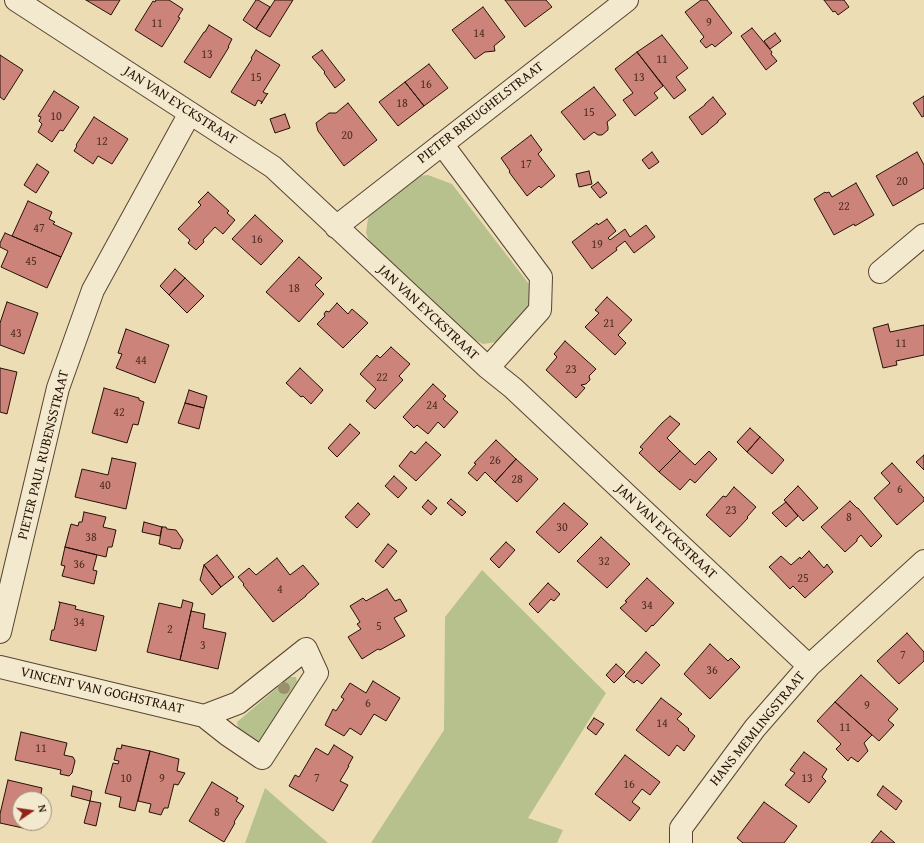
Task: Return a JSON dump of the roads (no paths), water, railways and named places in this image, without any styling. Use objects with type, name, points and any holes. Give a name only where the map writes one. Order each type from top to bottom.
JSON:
[{"type":"street","name":"JAN VAN EYCKSTRAAT","points":[[16,0],[273,167],[488,368],[513,388],[809,666]]},
{"type":"street","name":"PIETER BREUGHELSTRAAT","points":[[336,227],[627,0]]},
{"type":"street","name":"PIETER PAUL RUBENSSTRAAT","points":[[0,632],[58,388],[93,290],[190,113]]},
{"type":"street","points":[[442,144],[541,278],[540,310],[488,368]]},
{"type":"street","points":[[880,272],[924,235]]},
{"type":"street","name":"HANS MEMLINGSTRAAT","points":[[681,843],[682,828],[755,728],[809,666],[924,561]]},
{"type":"street","name":"VINCENT VAN GOGHSTRAAT","points":[[0,667],[204,716],[228,736],[262,758],[317,673],[306,648],[238,703],[204,716]]}]
